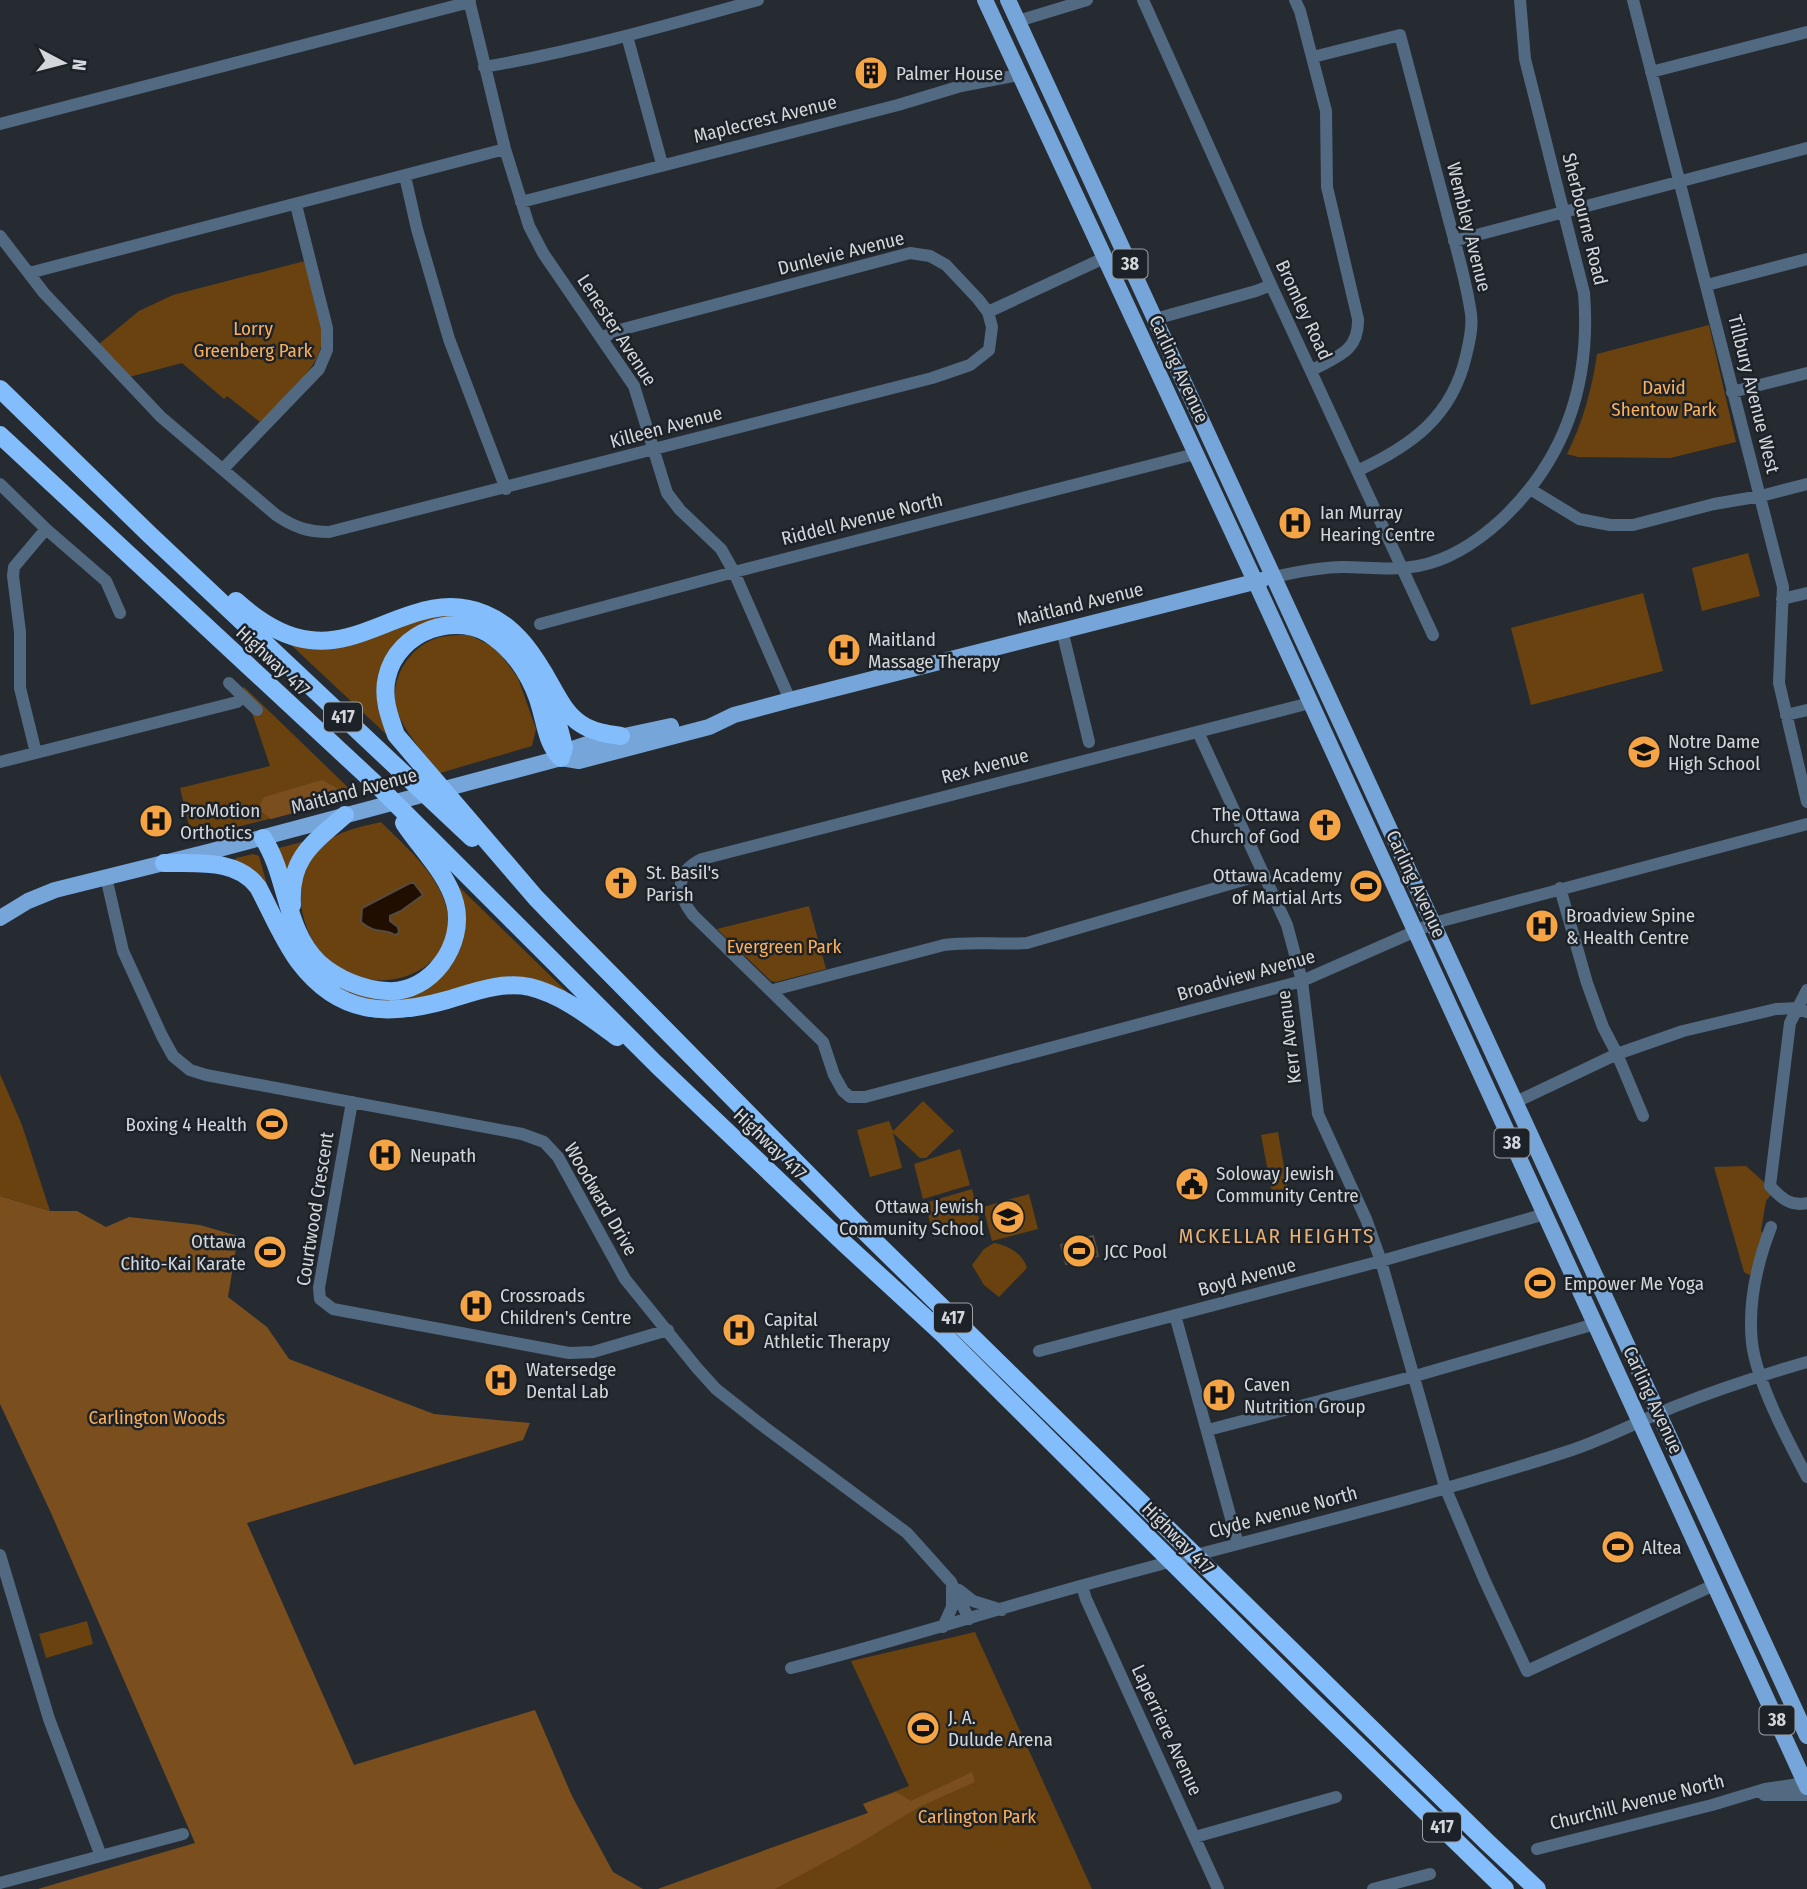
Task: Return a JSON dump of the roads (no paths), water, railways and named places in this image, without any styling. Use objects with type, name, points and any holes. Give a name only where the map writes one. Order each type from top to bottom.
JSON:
[{"type":"highway","name":"417","points":[[0,390],[536,898],[855,1222],[1537,1889]]},
{"type":"highway","name":"Highway 417","points":[[0,435],[381,789],[656,1064],[943,1334],[1505,1889]]},
{"type":"highway","points":[[149,534],[208,577],[251,615],[278,630],[309,640],[323,641],[356,635],[411,612],[450,607],[468,608],[486,614],[506,626],[536,660],[565,710],[578,723],[593,731],[621,736]]},
{"type":"highway","points":[[536,660],[554,705],[564,747],[561,758],[553,750],[540,705],[527,675],[506,646],[488,632],[468,626],[446,625],[428,629],[409,641],[397,654],[389,670],[386,688],[386,702],[396,735],[536,898]]},
{"type":"highway","points":[[263,838],[270,849],[293,923],[318,962],[343,979],[364,987],[388,991],[414,985],[440,967],[451,951],[457,931],[456,905],[446,879],[418,845],[381,789]]},
{"type":"highway","points":[[293,923],[292,887],[300,859],[310,845],[345,815]]},
{"type":"highway","points":[[263,838],[260,851],[287,941]]},
{"type":"highway","points":[[164,863],[230,867],[245,874],[258,887],[297,959],[318,983],[341,999],[370,1009],[404,1010],[488,988],[508,985],[529,987],[550,994],[577,1009],[656,1064]]},
{"type":"main road","name":"Carling Avenue","points":[[985,0],[1807,1787]]},
{"type":"main road","name":"Carling Avenue","points":[[1008,0],[1807,1736]]},
{"type":"main road","name":"Maitland Avenue","points":[[0,918],[28,901],[55,890],[263,838],[561,758],[575,748],[621,736],[734,715],[1274,577]]},
{"type":"main road","name":"Maitland Avenue","points":[[561,758],[579,761],[709,727],[734,715]]},
{"type":"street","points":[[485,67],[529,60],[627,36],[758,0]]},
{"type":"street","points":[[1018,21],[1087,0]]},
{"type":"street","name":"Bromley Road","points":[[1143,0],[1433,635]]},
{"type":"street","points":[[1295,0],[1326,111],[1327,187],[1358,319],[1358,334],[1346,352],[1312,370]]},
{"type":"street","name":"Sherbourne Road","points":[[1274,577],[1341,566],[1401,568],[1437,561],[1461,551],[1488,532],[1530,489],[1555,453],[1572,412],[1583,370],[1586,317],[1584,293],[1565,212],[1525,60],[1520,0]]},
{"type":"street","name":"Tillbury Avenue West","points":[[1633,0],[1783,587],[1779,683],[1807,802]]},
{"type":"street","points":[[0,124],[470,1]]},
{"type":"street","name":"Lenester Avenue","points":[[470,1],[505,149],[529,226],[543,253],[634,386],[667,493],[680,510],[721,549],[734,572],[790,700]]},
{"type":"street","points":[[1651,72],[1807,32]]},
{"type":"street","name":"Wembley Avenue","points":[[1313,57],[1400,35],[1472,317],[1461,378],[1451,399],[1407,445],[1357,471]]},
{"type":"street","points":[[627,36],[662,164]]},
{"type":"street","name":"Maplecrest Avenue","points":[[521,202],[898,105],[961,86],[1020,75]]},
{"type":"street","points":[[1454,240],[1807,148]]},
{"type":"street","points":[[29,273],[505,149]]},
{"type":"street","points":[[405,176],[417,229],[449,339],[506,489]]},
{"type":"street","points":[[0,236],[44,293],[161,417],[223,469],[319,369],[327,350],[327,328],[296,205]]},
{"type":"street","name":"Dunlevie Avenue","points":[[602,339],[612,332],[910,253],[930,256],[946,265],[988,312]]},
{"type":"street","points":[[988,312],[1104,258]]},
{"type":"street","points":[[1707,285],[1807,259]]},
{"type":"street","points":[[1155,319],[1271,285]]},
{"type":"street","name":"Killeen Avenue","points":[[223,469],[292,526],[308,532],[329,532],[506,489],[932,378],[970,365],[989,350],[992,327],[988,312]]},
{"type":"street","points":[[1732,392],[1807,373]]},
{"type":"street","name":"Riddell Avenue North","points":[[540,624],[1195,454]]},
{"type":"street","points":[[0,484],[46,529],[106,580],[120,613]]},
{"type":"street","points":[[1530,489],[1579,519],[1611,525],[1633,525],[1807,484]]},
{"type":"street","points":[[36,753],[20,688],[20,632],[13,576],[14,567],[46,529]]},
{"type":"street","points":[[1782,599],[1807,593]]},
{"type":"street","points":[[1062,631],[1089,742]]},
{"type":"street","points":[[229,683],[257,710]]},
{"type":"street","points":[[0,762],[237,702],[243,696]]},
{"type":"street","name":"Rex Avenue","points":[[773,990],[694,915],[682,898],[681,881],[689,866],[702,859],[1310,703]]},
{"type":"street","points":[[1786,715],[1807,710]]},
{"type":"street","name":"Kerr Avenue","points":[[1198,732],[1287,925],[1302,981],[1318,1114],[1366,1219],[1381,1261],[1446,1487],[1527,1671],[1714,1585]]},
{"type":"street","name":"Broadview Avenue","points":[[773,990],[823,1042],[834,1075],[843,1091],[850,1097],[865,1097],[1302,981],[1434,923],[1807,824]]},
{"type":"street","points":[[773,990],[944,945],[963,942],[1004,945],[1027,943],[1264,874]]},
{"type":"street","name":"Woodward Drive","points":[[106,877],[123,951],[173,1056],[190,1070],[206,1075],[522,1134],[544,1142],[558,1157],[625,1279],[697,1368],[716,1388],[774,1434],[907,1533],[951,1582],[969,1619]]},
{"type":"street","points":[[1560,888],[1603,1027],[1618,1054],[1643,1116]]},
{"type":"street","points":[[1807,990],[1801,1010],[1790,1023],[1770,1186],[1789,1202],[1807,1203]]},
{"type":"street","points":[[1516,1102],[1618,1054],[1683,1031],[1776,1009],[1801,1010]]},
{"type":"street","name":"Courtwood Crescent","points":[[352,1102],[319,1288],[320,1299],[333,1310],[569,1353],[593,1352],[668,1330]]},
{"type":"street","name":"Boyd Avenue","points":[[1040,1351],[1381,1261],[1545,1214]]},
{"type":"street","points":[[1770,1227],[1761,1253],[1752,1307],[1752,1346],[1768,1395],[1807,1477]]},
{"type":"street","points":[[1175,1315],[1238,1544]]},
{"type":"street","points":[[1208,1430],[1415,1376],[1595,1324]]},
{"type":"street","name":"Clyde Avenue North","points":[[792,1668],[1446,1487],[1580,1447],[1676,1406],[1761,1375],[1807,1362]]},
{"type":"street","points":[[0,1555],[49,1719],[100,1856]]},
{"type":"street","points":[[951,1582],[973,1601],[1003,1610]]},
{"type":"street","points":[[943,1627],[952,1607],[951,1582]]},
{"type":"street","name":"Laperriere Avenue","points":[[1082,1586],[1218,1889]]},
{"type":"street","name":"Churchill Avenue North","points":[[1537,1849],[1765,1789],[1807,1787]]},
{"type":"street","points":[[1195,1837],[1336,1797]]},
{"type":"street","points":[[0,1883],[183,1834]]},
{"type":"street","points":[[1373,1889],[1430,1874]]},
{"type":"place","name":"Palmer House","points":[[871,73]]},
{"type":"place","name":"Ian Murray Hearing Centre","points":[[1295,523]]},
{"type":"place","name":"Maitland Massage Therapy","points":[[844,650]]},
{"type":"place","name":"Notre Dame High School","points":[[1644,752]]},
{"type":"place","name":"ProMotion Orthotics","points":[[156,821]]},
{"type":"place","name":"The Ottawa Church of God","points":[[1325,825]]},
{"type":"place","name":"St. Basil's Parish","points":[[621,883]]},
{"type":"place","name":"Ottawa Academy of Martial Arts","points":[[1366,886]]},
{"type":"place","name":"Broadview Spine & Health Centre","points":[[1542,926]]},
{"type":"place","name":"Boxing 4 Health","points":[[272,1124]]},
{"type":"place","name":"Neupath","points":[[385,1155]]},
{"type":"place","name":"Soloway Jewish Community Centre","points":[[1192,1184]]},
{"type":"place","name":"Ottawa Jewish Community School","points":[[1008,1217]]},
{"type":"place","name":"JCC Pool","points":[[1079,1251]]},
{"type":"place","name":"Ottawa Chito-Kai Karate","points":[[270,1252]]},
{"type":"place","name":"Empower Me Yoga","points":[[1540,1283]]},
{"type":"place","name":"Crossroads Children's Centre","points":[[476,1306]]},
{"type":"place","name":"Capital Athletic Therapy","points":[[739,1330]]},
{"type":"place","name":"Watersedge Dental Lab","points":[[501,1380]]},
{"type":"place","name":"Caven Nutrition Group","points":[[1219,1395]]},
{"type":"place","name":"Altea","points":[[1618,1547]]},
{"type":"place","name":"J. A. Dulude Arena","points":[[923,1728]]},
{"type":"district","name":"MCKELLAR HEIGHTS","points":[[1277,1236]]},
{"type":"park label","name":"Lorry Greenberg Park","points":[[253,339]]},
{"type":"park label","name":"David Shentow Park","points":[[1664,398]]},
{"type":"park label","name":"Evergreen Park","points":[[784,946]]},
{"type":"park label","name":"Carlington Woods","points":[[157,1417]]},
{"type":"park label","name":"Carlington Park","points":[[977,1816]]}]
